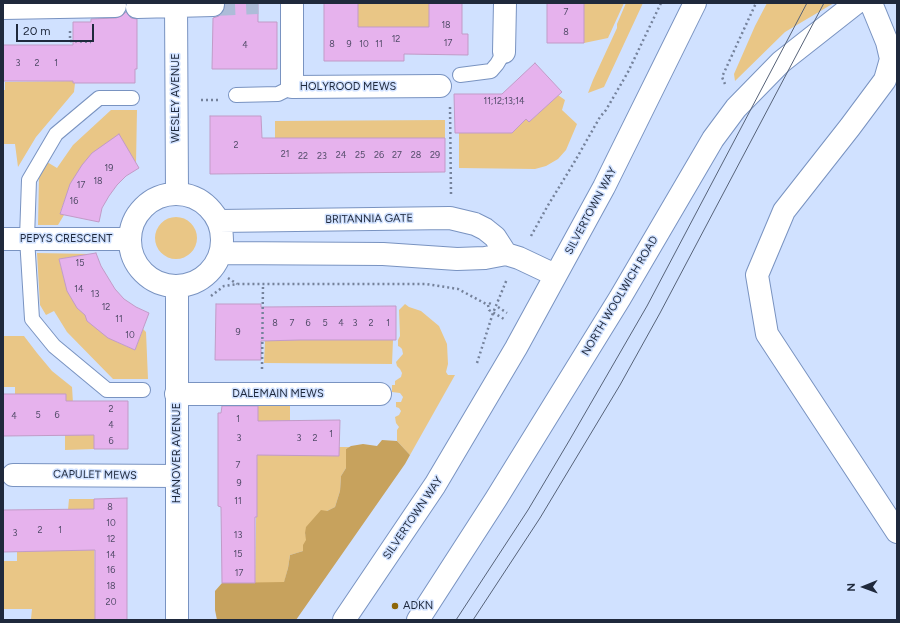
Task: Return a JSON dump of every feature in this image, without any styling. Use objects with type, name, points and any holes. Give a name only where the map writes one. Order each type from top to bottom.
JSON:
[{"type":"street","name":"HOLYROOD MEWS","points":[[292,3],[292,87],[445,95]]},
{"type":"street","points":[[504,3],[504,52]]},
{"type":"street","name":"SILVERTOWN WAY","points":[[344,620],[435,485],[490,394],[604,187],[695,3]]},
{"type":"street","name":"NORTH WOOLWICH ROAD","points":[[418,620],[500,493],[616,304],[713,140],[736,108],[781,62],[856,3]]},
{"type":"street","points":[[870,3],[887,42],[891,59],[885,80],[784,211],[756,275],[767,334],[897,532]]},
{"type":"street","name":"WESLEY AVENUE","points":[[176,5],[177,193]]},
{"type":"street","points":[[137,7],[213,5]]},
{"type":"street","points":[[3,8],[115,6]]},
{"type":"street","points":[[177,193],[190,195],[202,201],[212,210],[218,221],[222,237],[221,253],[213,268],[203,278],[191,284],[177,287],[162,284],[149,278],[138,267],[132,254],[129,239],[132,225],[138,212],[149,201],[163,195],[177,193]]},
{"type":"street","name":"BRITANNIA GATE","points":[[218,221],[450,218],[475,224],[485,229],[495,237],[508,264]]},
{"type":"street","name":"PEPYS CRESCENT","points":[[3,239],[129,239]]},
{"type":"street","points":[[221,253],[383,254],[457,259],[485,258],[508,264],[519,258],[555,275]]},
{"type":"street","name":"HANOVER AVENUE","points":[[176,620],[177,287]]},
{"type":"street","name":"DALEMAIN MEWS","points":[[176,394],[380,394]]},
{"type":"street","name":"CAPULET MEWS","points":[[13,475],[177,476]]},
{"type":"lane","points":[[460,75],[490,71],[497,64],[504,52]]},
{"type":"lane","points":[[236,95],[278,94],[292,87]]},
{"type":"lane","points":[[132,98],[99,98],[56,134],[29,180],[27,238],[32,319],[54,346],[107,390],[143,390]]},
{"type":"path","points":[[528,242],[547,206],[628,72],[661,3]]},
{"type":"path","points":[[728,91],[722,77],[756,3]]},
{"type":"path","points":[[70,36],[70,41],[91,42]]},
{"type":"path","points":[[176,101],[231,100],[236,95]]},
{"type":"path","points":[[445,95],[451,194]]},
{"type":"path","points":[[477,364],[508,264]]},
{"type":"path","points":[[211,296],[224,286],[238,284],[426,284],[458,289],[488,305],[489,310],[505,320]]},
{"type":"path","points":[[262,352],[263,284]]},
{"type":"path","points":[[489,303],[493,305]]},
{"type":"path","points":[[498,307],[509,314]]},
{"type":"shaded area","points":[[358,3],[429,3],[429,52],[404,27],[324,27],[324,7],[358,7]]},
{"type":"shaded area","points":[[584,3],[624,3],[608,38],[584,43]]},
{"type":"shaded area","points":[[626,3],[643,3],[604,87],[588,93],[617,28],[617,24]]},
{"type":"shaded area","points":[[767,3],[834,3],[785,32],[735,81],[734,74]]},
{"type":"shaded area","points":[[73,81],[75,83],[74,92],[36,137],[18,167],[15,144],[3,144],[3,90],[5,90],[5,82]]},
{"type":"shaded area","points":[[558,95],[565,100],[562,110],[577,124],[566,150],[558,159],[546,166],[535,169],[459,168],[459,133],[512,133],[526,119],[529,122]]},
{"type":"shaded area","points":[[111,110],[137,110],[136,164],[67,194],[60,213],[64,215],[58,225],[38,225],[39,177],[47,162],[57,168],[73,145]]},
{"type":"shaded area","points":[[445,120],[445,138],[275,138],[275,121]]},
{"type":"shaded area","points":[[176,217],[191,223],[197,238],[191,253],[176,259],[161,253],[155,238],[161,223]]},
{"type":"shaded area","points":[[37,253],[92,254],[59,259],[64,279],[73,298],[85,315],[100,330],[117,342],[135,350],[143,329],[146,332],[148,379],[113,379],[67,332],[54,311],[46,315],[40,305]]},
{"type":"shaded area","points":[[405,304],[421,311],[439,326],[447,344],[448,364],[446,372],[448,375],[455,375],[410,455],[397,441],[397,430],[399,427],[396,423],[395,417],[399,415],[401,411],[396,407],[396,402],[401,402],[403,397],[400,393],[392,392],[392,385],[395,385],[395,381],[401,377],[402,373],[396,362],[403,354],[402,349],[398,346],[400,336],[399,310]]},
{"type":"shaded area","points":[[3,336],[24,336],[52,371],[72,387],[73,403],[94,403],[94,449],[65,450],[65,435],[15,397],[15,387],[3,387]]},
{"type":"shaded area","points":[[393,340],[392,364],[264,363],[265,341]]},
{"type":"shaded area","points":[[258,405],[290,405],[290,455],[339,447],[350,447],[346,449],[346,468],[341,476],[340,491],[335,507],[327,511],[305,533],[307,540],[303,551],[290,555],[284,583],[255,583]]},
{"type":"shaded area","points":[[382,440],[397,441],[410,455],[296,620],[217,620],[215,610],[215,591],[222,583],[284,582],[290,555],[303,551],[303,545],[306,540],[306,527],[321,510],[327,511],[335,507],[340,491],[341,476],[346,468],[346,449],[351,446],[363,444],[377,446]]},
{"type":"shaded area","points":[[69,499],[94,499],[95,620],[31,619],[32,609],[3,609],[3,561],[17,561],[17,552],[27,552],[30,550],[68,510]]},
{"type":"building","points":[[225,3],[258,3],[258,22],[277,22],[277,69],[212,69],[213,18],[219,16],[224,11]]},
{"type":"building","points":[[324,3],[358,3],[358,27],[429,27],[429,3],[462,3],[462,34],[468,34],[468,55],[404,54],[404,61],[324,61]]},
{"type":"building","points":[[547,3],[584,3],[584,43],[547,43]]},
{"type":"building","points":[[126,12],[131,18],[137,19],[137,69],[135,69],[135,83],[3,81],[3,45],[73,45],[73,22],[91,22],[91,19],[116,18],[122,16]]},
{"type":"building","points":[[535,63],[562,92],[529,122],[526,119],[512,133],[455,133],[454,94],[502,94]]},
{"type":"building","points":[[210,116],[261,116],[262,138],[445,138],[445,172],[210,174]]},
{"type":"building","points":[[119,134],[139,168],[126,176],[117,185],[102,208],[99,222],[60,214],[70,184],[82,165],[92,153]]},
{"type":"building","points":[[96,253],[101,266],[115,289],[124,299],[149,313],[135,350],[108,338],[87,321],[85,315],[77,308],[67,291],[59,259]]},
{"type":"building","points":[[216,304],[261,304],[261,307],[396,306],[396,340],[261,341],[261,360],[215,360]]},
{"type":"building","points":[[3,394],[66,394],[66,401],[128,401],[128,449],[94,449],[94,435],[3,436]]},
{"type":"building","points":[[222,406],[258,406],[258,421],[340,420],[339,456],[257,455],[255,583],[222,583],[221,507],[218,506],[218,413],[221,413]]},
{"type":"building","points":[[127,498],[127,620],[95,620],[95,550],[3,552],[3,510],[94,509],[94,499]]},
{"type":"tunnel","points":[[213,5],[258,3]]},
{"type":"tram line","points":[[456,620],[528,510],[647,306],[807,3]]},
{"type":"tram line","points":[[473,620],[540,518],[620,385],[660,313],[824,3]]},
{"type":"place","name":"ADKN","points":[[395,606]]}]
